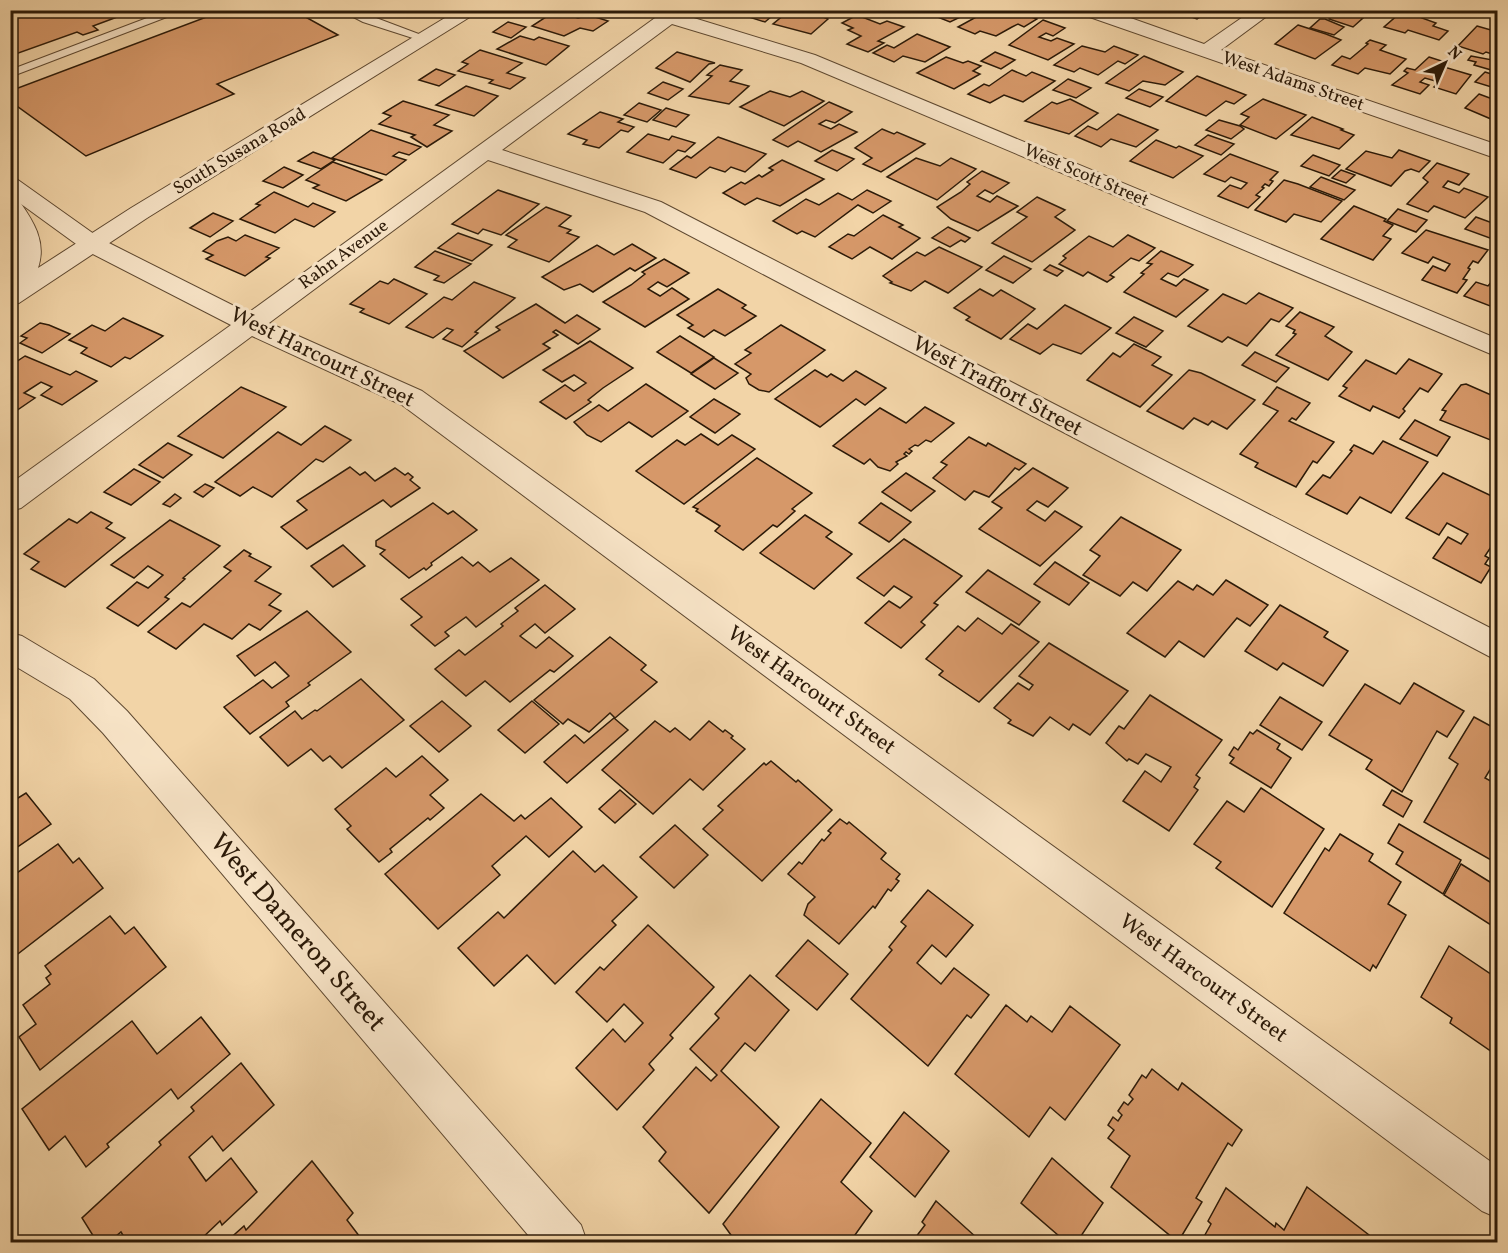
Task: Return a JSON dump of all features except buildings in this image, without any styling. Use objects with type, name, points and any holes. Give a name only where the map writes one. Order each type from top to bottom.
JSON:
[{"type":"street","name":"South Susana Road","points":[[10,295],[472,10]]},
{"type":"street","name":"West Adams Street","points":[[1089,10],[1497,153]]},
{"type":"street","points":[[1205,52],[1266,10]]},
{"type":"street","name":"Rahn Avenue","points":[[10,500],[674,14]]},
{"type":"street","name":"West Scott Street","points":[[674,14],[808,59],[1497,349]]},
{"type":"street","name":"West Traffort Street","points":[[485,152],[653,207],[1497,648]]},
{"type":"street","name":"West Harcourt Street","points":[[10,185],[92,244],[249,324],[412,398],[1497,1195]]},
{"type":"street","points":[[10,204],[24,224],[32,246],[28,262],[10,295]]},
{"type":"street","name":"West Dameron Street","points":[[10,646],[82,689],[115,722],[564,1242]]},
{"type":"lane","points":[[10,74],[180,10]]},
{"type":"lane","points":[[345,10],[367,20],[426,39]]}]
